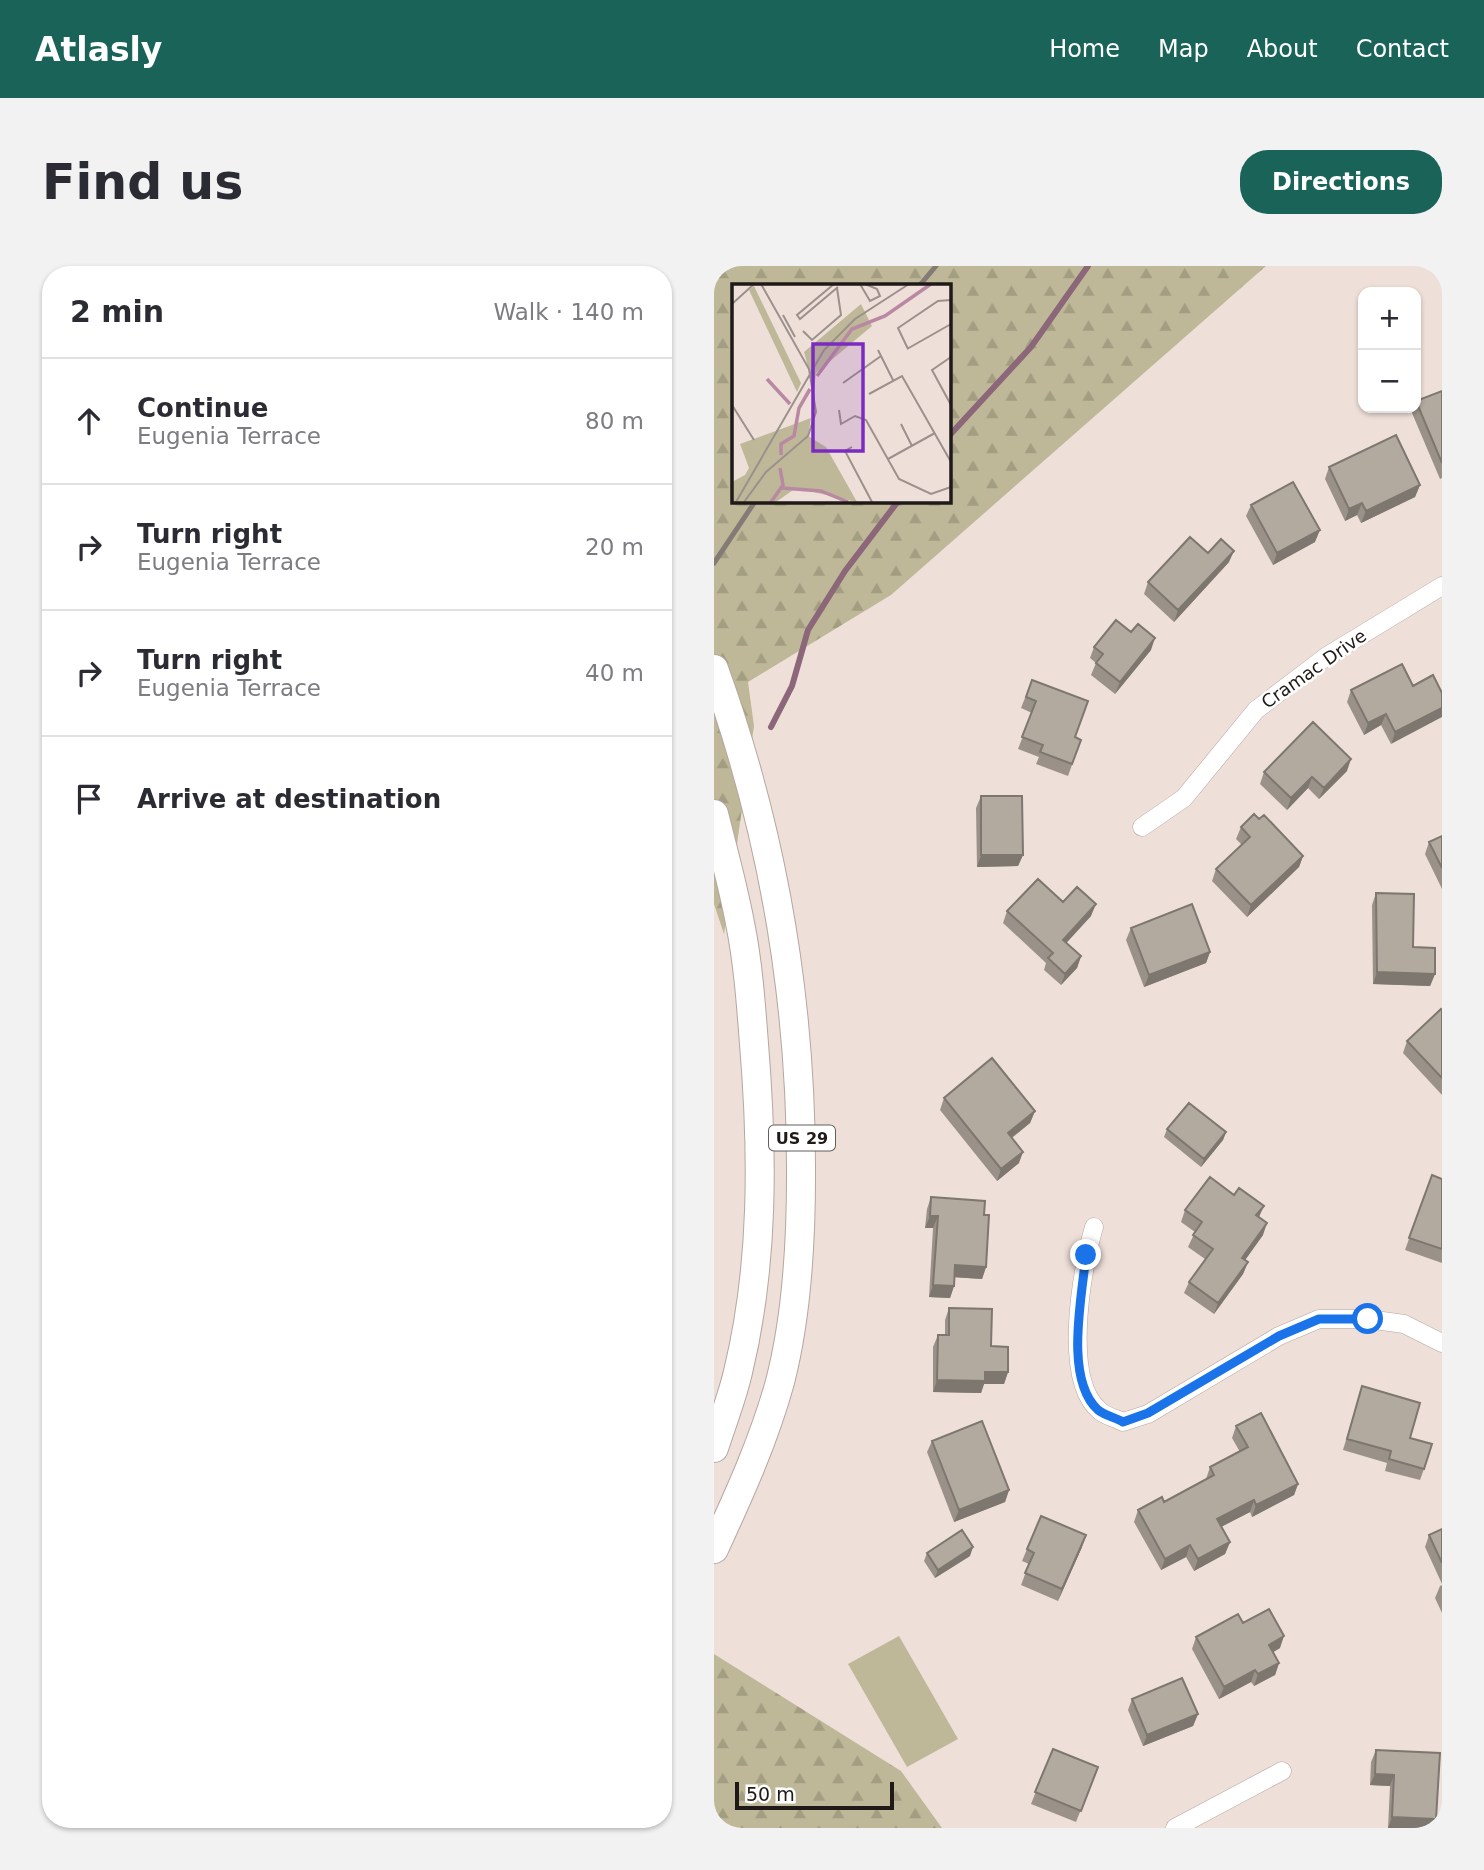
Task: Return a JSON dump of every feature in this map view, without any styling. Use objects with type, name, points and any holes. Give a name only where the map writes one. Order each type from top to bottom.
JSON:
[{"type":"main road","name":"US 29","points":[[714,669],[732,719],[777,893],[792,999],[802,1118],[801,1220],[794,1302],[780,1380],[743,1489],[714,1549]]},
{"type":"main road","name":"US 29","points":[[714,814],[744,950],[758,1089],[760,1170],[756,1260],[749,1317],[738,1374],[714,1448]]},
{"type":"street","name":"Cramac Drive","points":[[1142,827],[1184,798],[1256,710],[1326,656],[1442,586]]},
{"type":"street","points":[[1094,1227],[1086,1255],[1077,1349],[1083,1388],[1099,1411],[1123,1422],[1148,1413],[1279,1336],[1319,1319],[1368,1319],[1404,1324],[1442,1343]]},
{"type":"street","points":[[1175,1828],[1282,1770]]},
{"type":"green space","points":[[714,266],[1266,266],[891,595],[748,682],[754,726],[724,934],[714,904]]},
{"type":"green space","points":[[899,1636],[958,1739],[907,1767],[848,1664]]},
{"type":"green space","points":[[714,1654],[901,1771],[942,1828],[714,1828]]},
{"type":"building","points":[[1442,391],[1442,463],[1421,413],[1421,399]]},
{"type":"building","points":[[1396,435],[1420,485],[1366,511],[1362,503],[1349,509],[1329,467]]},
{"type":"building","points":[[1293,482],[1320,530],[1277,553],[1251,505]]},
{"type":"building","points":[[1190,537],[1208,553],[1221,539],[1234,551],[1178,610],[1148,582]]},
{"type":"building","points":[[1116,620],[1131,632],[1138,624],[1155,638],[1120,682],[1096,663],[1103,654],[1094,647]]},
{"type":"building","points":[[1402,664],[1413,686],[1433,675],[1442,693],[1442,708],[1395,732],[1386,714],[1368,723],[1351,690]]},
{"type":"building","points":[[1032,680],[1088,701],[1075,737],[1081,740],[1072,764],[1040,752],[1043,745],[1022,737],[1036,701],[1026,697]]},
{"type":"building","points":[[1313,722],[1351,759],[1324,788],[1312,777],[1291,798],[1264,772]]},
{"type":"building","points":[[981,796],[1022,796],[1023,855],[981,855]]},
{"type":"building","points":[[1254,814],[1259,819],[1264,815],[1303,856],[1251,905],[1216,869],[1250,837],[1241,827]]},
{"type":"building","points":[[1442,836],[1442,868],[1429,842]]},
{"type":"building","points":[[1038,879],[1063,902],[1077,887],[1096,904],[1063,940],[1081,956],[1065,974],[1048,958],[1053,953],[1007,911]]},
{"type":"building","points":[[1376,893],[1414,894],[1413,947],[1435,948],[1435,974],[1377,972]]},
{"type":"building","points":[[1192,904],[1210,952],[1149,975],[1131,928]]},
{"type":"building","points":[[1442,1010],[1442,1078],[1407,1041]]},
{"type":"building","points":[[992,1058],[1035,1111],[1008,1133],[1023,1152],[1001,1169],[944,1098]]},
{"type":"building","points":[[1189,1103],[1226,1132],[1204,1159],[1167,1129]]},
{"type":"building","points":[[1432,1175],[1442,1179],[1442,1249],[1409,1238]]},
{"type":"building","points":[[1210,1177],[1234,1195],[1239,1188],[1264,1206],[1256,1215],[1267,1223],[1242,1258],[1248,1262],[1218,1303],[1189,1282],[1213,1249],[1193,1235],[1202,1222],[1185,1210]]},
{"type":"building","points":[[931,1197],[985,1201],[984,1215],[989,1215],[986,1267],[955,1265],[954,1286],[933,1285],[938,1216],[930,1216]]},
{"type":"building","points":[[949,1308],[992,1309],[991,1346],[1008,1347],[1008,1372],[985,1372],[985,1381],[937,1380],[938,1335],[949,1335]]},
{"type":"building","points":[[1362,1386],[1420,1403],[1410,1438],[1432,1444],[1424,1469],[1389,1459],[1391,1451],[1347,1439]]},
{"type":"building","points":[[1261,1413],[1298,1484],[1256,1505],[1254,1500],[1217,1519],[1230,1542],[1198,1559],[1190,1545],[1165,1559],[1138,1510],[1162,1497],[1164,1502],[1214,1475],[1210,1467],[1248,1447],[1236,1426]]},
{"type":"building","points":[[982,1421],[1009,1490],[959,1510],[932,1441]]},
{"type":"building","points":[[1041,1516],[1086,1535],[1062,1589],[1025,1573],[1034,1553],[1027,1549]]},
{"type":"building","points":[[1442,1529],[1442,1563],[1429,1535]]},
{"type":"building","points":[[962,1530],[973,1547],[938,1570],[927,1553]]},
{"type":"building","points":[[1269,1609],[1284,1636],[1269,1645],[1279,1663],[1258,1674],[1255,1670],[1224,1687],[1196,1637],[1238,1614],[1243,1623]]},
{"type":"building","points":[[1182,1678],[1198,1714],[1147,1735],[1132,1699]]},
{"type":"building","points":[[1053,1749],[1098,1767],[1081,1811],[1035,1792]]},
{"type":"building","points":[[1376,1750],[1440,1753],[1436,1819],[1392,1817],[1394,1775],[1375,1774]]},
{"type":"waterway","points":[[950,435],[1031,347],[1088,266]]},
{"type":"waterway","points":[[771,727],[792,686],[808,630],[845,571],[897,502]]},
{"type":"railway","points":[[921,284],[936,266]]},
{"type":"railway","points":[[714,563],[755,502]]},
{"type":"route","points":[[1086,1255],[1077,1349],[1083,1388],[1099,1411],[1123,1422],[1148,1413],[1279,1336],[1319,1319],[1368,1319]]}]
